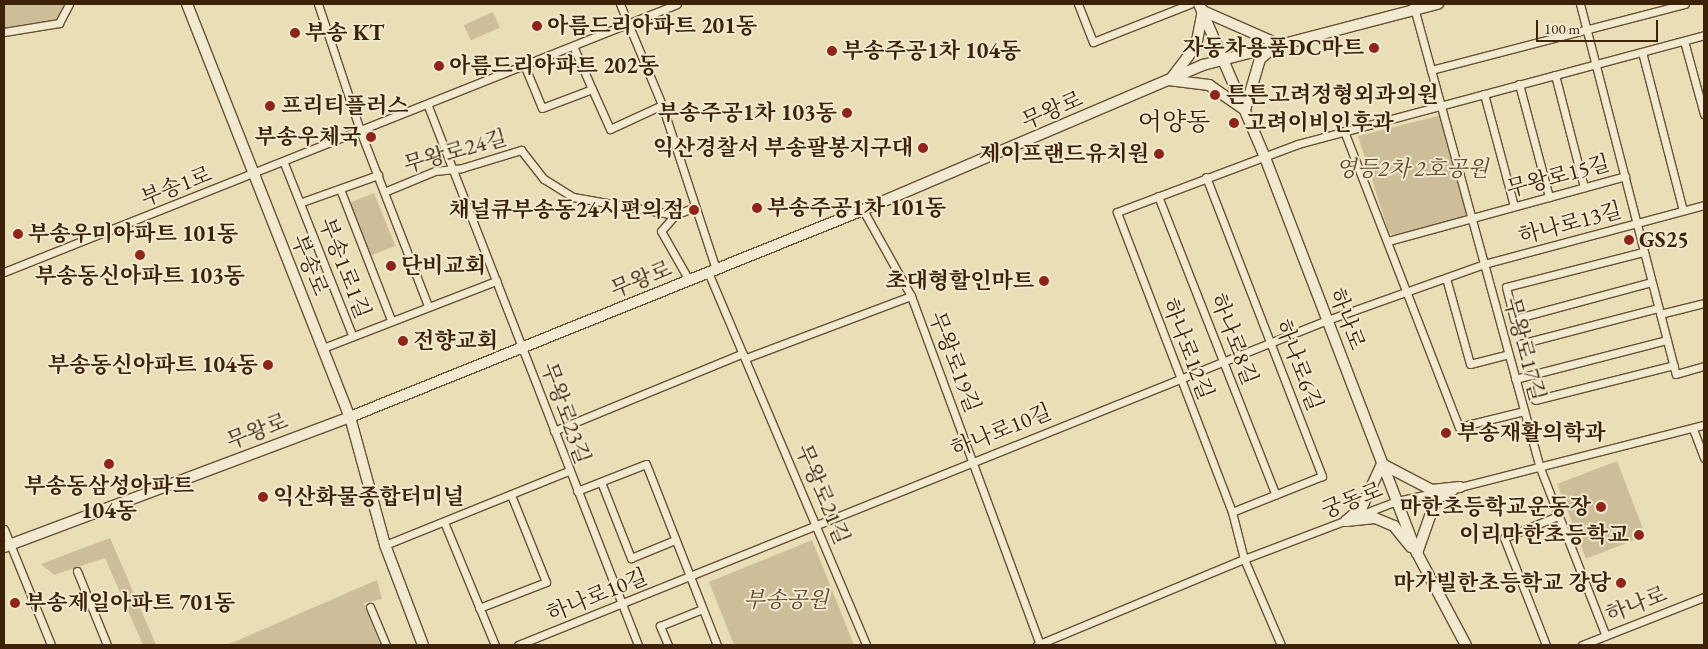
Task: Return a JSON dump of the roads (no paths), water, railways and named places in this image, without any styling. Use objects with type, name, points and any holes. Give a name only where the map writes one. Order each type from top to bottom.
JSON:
[{"type":"street","points":[[4,32],[59,23],[69,4]]},
{"type":"street","name":"부송로","points":[[187,4],[350,417],[385,545],[423,645]]},
{"type":"street","points":[[318,4],[361,133],[428,306]]},
{"type":"street","name":"무왕로21길","points":[[620,4],[662,105],[695,207],[712,271],[744,355],[819,525],[866,645]]},
{"type":"street","name":"부송1로","points":[[4,272],[361,133],[574,48],[677,4]]},
{"type":"street","points":[[1078,4],[1093,42],[1190,4]]},
{"type":"street","name":"무왕로","points":[[7,546],[350,417],[522,346],[864,210],[1224,58],[1414,7],[1438,4]]},
{"type":"street","name":"무왕로15길","points":[[1580,4],[1643,252],[1674,365]]},
{"type":"street","points":[[1431,70],[1685,4]]},
{"type":"street","points":[[1201,7],[1278,44],[1260,59],[1245,110],[1209,85],[1170,80],[1196,46],[1201,7]]},
{"type":"street","name":"하나로","points":[[1201,7],[1264,155],[1417,553],[1466,645]]},
{"type":"street","name":"무왕로17길","points":[[1414,7],[1540,468],[1606,636]]},
{"type":"street","name":"하나로12길","points":[[1281,645],[1244,560],[1232,512],[1117,212],[1264,155],[1344,130],[1704,35]]},
{"type":"street","points":[[1684,41],[1704,114]]},
{"type":"street","points":[[574,48],[610,129],[662,105]]},
{"type":"street","points":[[1642,52],[1684,210]]},
{"type":"street","points":[[524,67],[542,108],[592,89]]},
{"type":"street","points":[[1555,75],[1584,187]]},
{"type":"street","points":[[1519,84],[1549,197]]},
{"type":"street","points":[[1484,94],[1514,206]]},
{"type":"street","points":[[428,106],[522,346]]},
{"type":"street","points":[[1344,130],[1460,427],[1524,411]]},
{"type":"street","name":"무왕로24길","points":[[384,192],[436,170],[453,169],[521,150],[544,179],[574,197],[675,215]]},
{"type":"street","name":"부송1로1길","points":[[284,163],[302,202],[352,335],[496,281]]},
{"type":"street","name":"부송1로1길","points":[[302,202],[378,175]]},
{"type":"street","name":"무왕로15길","points":[[1471,218],[1625,176]]},
{"type":"street","name":"하나로6길","points":[[1206,177],[1322,476],[1232,512]]},
{"type":"street","name":"부송1로1길","points":[[340,189],[391,320]]},
{"type":"street","name":"하나로8길","points":[[1158,196],[1276,495]]},
{"type":"street","name":"하나로13길","points":[[1328,320],[1484,264],[1704,205]]},
{"type":"street","points":[[675,215],[695,207]]},
{"type":"street","name":"무왕로19길","points":[[864,210],[910,296],[975,460],[1039,645]]},
{"type":"street","name":"무왕로","points":[[675,215],[660,232],[690,280]]},
{"type":"street","points":[[1388,241],[1471,218]]},
{"type":"street","points":[[1643,252],[1506,288],[1514,319],[1651,282]]},
{"type":"street","points":[[1446,278],[1470,364],[1508,354]]},
{"type":"street","points":[[554,431],[744,355],[910,296]]},
{"type":"street","points":[[1520,344],[1659,311],[1704,303]]},
{"type":"street","name":"하나로10길","points":[[518,645],[819,525],[975,460],[1328,320]]},
{"type":"street","points":[[323,348],[352,335]]},
{"type":"street","points":[[1515,379],[1667,340]]},
{"type":"street","name":"무왕로23길","points":[[522,346],[568,471],[638,645]]},
{"type":"street","points":[[1535,400],[1674,365],[1676,374],[1704,366]]},
{"type":"street","name":"궁동로","points":[[1039,645],[1244,560],[1397,501],[1540,468],[1704,425]]},
{"type":"street","points":[[1693,429],[1704,458]]},
{"type":"street","name":"무왕로23길","points":[[576,491],[646,464],[675,540]]},
{"type":"street","points":[[1346,521],[1362,507],[1382,464],[1432,490],[1460,487]]},
{"type":"street","points":[[385,545],[568,471]]},
{"type":"street","name":"하나로10길","points":[[601,482],[631,558],[675,540]]},
{"type":"street","points":[[1417,553],[1436,498],[1460,487]]},
{"type":"street","points":[[479,608],[546,582],[511,495]]},
{"type":"street","points":[[1546,645],[1504,538],[1558,516]]},
{"type":"street","points":[[1346,521],[1375,518],[1394,526],[1417,553]]},
{"type":"street","points":[[444,522],[495,645]]},
{"type":"street","points":[[4,529],[7,546],[52,645]]},
{"type":"street","points":[[675,540],[717,645]]},
{"type":"street","points":[[77,571],[107,645]]},
{"type":"street","name":"하나로","points":[[1582,645],[1704,597]]},
{"type":"street","points":[[370,606],[386,645]]},
{"type":"street","points":[[668,645],[660,626],[702,609]]},
{"type":"place","name":"아름드리아파트 201동","points":[[537,26]]},
{"type":"place","name":"부송 KT","points":[[295,33]]},
{"type":"place","name":"자동차용품DC마트","points":[[1374,48]]},
{"type":"place","name":"부송주공1차 104동","points":[[832,51]]},
{"type":"place","name":"아름드리아파트 202동","points":[[439,66]]},
{"type":"place","name":"튼튼고려정형외과의원","points":[[1215,95]]},
{"type":"place","name":"프리티플러스","points":[[270,106]]},
{"type":"place","name":"부송주공1차 103동","points":[[847,113]]},
{"type":"place","name":"고려이비인후과","points":[[1234,123]]},
{"type":"place","name":"부송우체국","points":[[371,137]]},
{"type":"place","name":"익산경찰서 부송팔봉지구대","points":[[923,148]]},
{"type":"place","name":"제이프랜드유치원","points":[[1159,154]]},
{"type":"place","name":"부송주공1차 101동","points":[[757,208]]},
{"type":"place","name":"채널큐부송동24시편의점","points":[[694,210]]},
{"type":"place","name":"부송우미아파트 101동","points":[[18,234]]},
{"type":"place","name":"GS25","points":[[1629,240]]},
{"type":"place","name":"부송동신아파트 103동","points":[[140,255]]},
{"type":"place","name":"단비교회","points":[[391,266]]},
{"type":"place","name":"초대형할인마트","points":[[1044,281]]},
{"type":"place","name":"전향교회","points":[[403,341]]},
{"type":"place","name":"부송동신아파트 104동","points":[[268,365]]},
{"type":"place","name":"부송재활의학과","points":[[1446,433]]},
{"type":"place","name":"부송동삼성아파트 104동","points":[[109,464]]},
{"type":"place","name":"익산화물종합터미널","points":[[263,497]]},
{"type":"place","name":"마한초등학교운동장","points":[[1601,507]]},
{"type":"place","name":"이리마한초등학교","points":[[1639,535]]},
{"type":"place","name":"마가빌한초등학교 강당","points":[[1621,583]]},
{"type":"place","name":"부송제일아파트 701동","points":[[15,603]]},
{"type":"district","name":"어양동","points":[[1174,121]]},
{"type":"park label","name":"영등2차 2호공원","points":[[1412,169]]},
{"type":"park label","name":"부송공원","points":[[786,600]]}]
